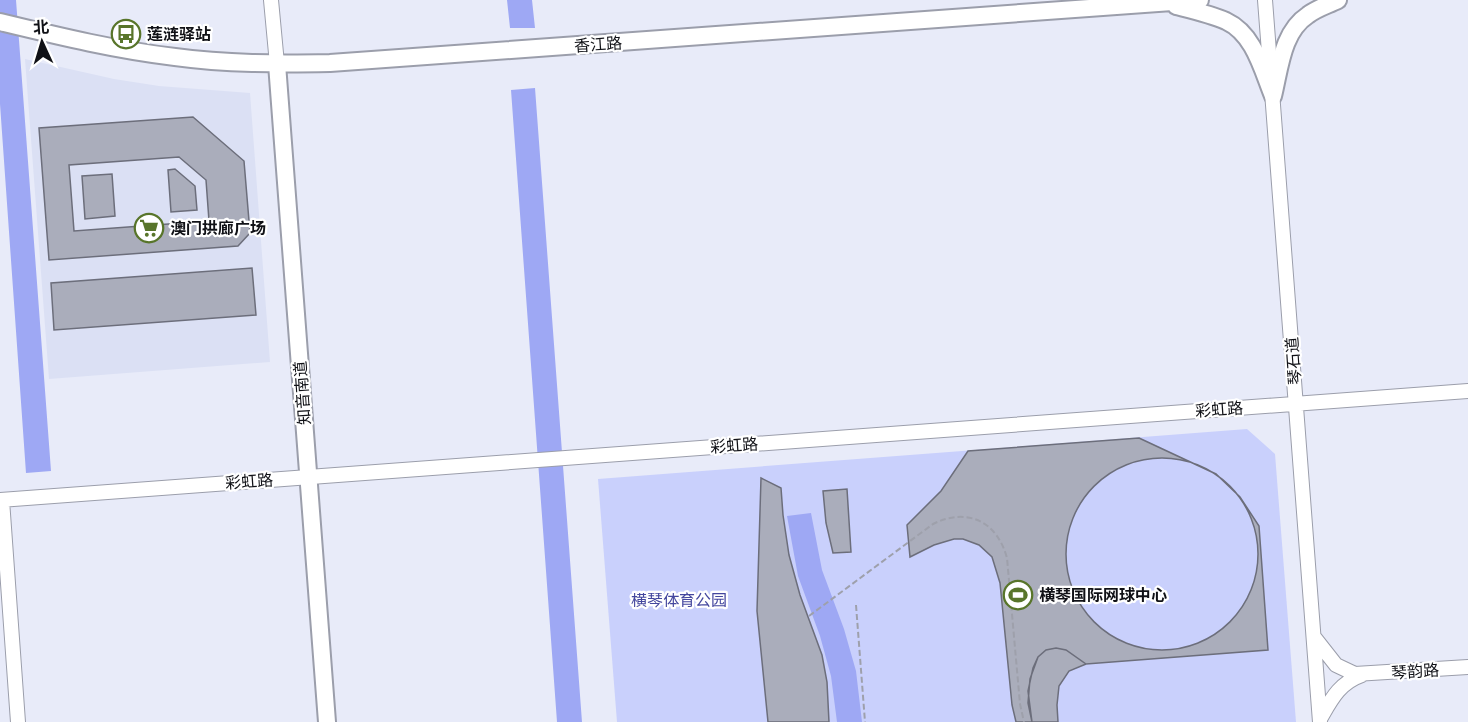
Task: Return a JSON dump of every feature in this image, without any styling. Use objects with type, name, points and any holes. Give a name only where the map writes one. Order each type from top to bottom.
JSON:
[{"type":"main road","name":"香江路","points":[[0,22],[127,50],[227,62],[277,64],[330,63],[1200,0]]},
{"type":"main road","points":[[1273,96],[1291,32],[1308,14],[1338,0]]},
{"type":"main road","points":[[1164,3],[1217,17],[1239,29],[1253,50],[1273,96]]},
{"type":"main road","name":"知音南道","points":[[277,64],[327,722]]},
{"type":"street","points":[[271,0],[277,64]]},
{"type":"street","name":"琴石道","points":[[1265,0],[1320,721]]},
{"type":"street","name":"彩虹路","points":[[1,500],[1468,390]]},
{"type":"street","points":[[1,500],[18,722]]},
{"type":"street","name":"琴韵路","points":[[1314,638],[1336,665],[1348,672],[1362,675],[1468,668]]},
{"type":"street","name":"琴韵路","points":[[1320,721],[1338,689],[1362,675]]},
{"type":"path","points":[[809,616],[933,524],[956,516],[979,520],[998,535],[1007,558],[1020,704],[1024,722]]},
{"type":"path","points":[[856,605],[865,722]]},
{"type":"shaded area","name":"澳门拱廊广场","points":[[25,59],[114,79],[159,86],[250,93],[270,362],[49,379]]},
{"type":"green space","name":"横琴国际网球中心","points":[[1247,429],[1275,454],[1296,722],[617,722],[598,479]]},
{"type":"water","points":[[0,0],[16,0],[51,471],[26,473],[0,104]]},
{"type":"water","points":[[507,0],[532,0],[535,28],[510,28]]},
{"type":"water","points":[[535,88],[582,722],[557,722],[511,90]]},
{"type":"water","points":[[811,513],[822,570],[844,629],[856,671],[862,722],[837,722],[831,676],[820,636],[798,576],[787,516]]},
{"type":"building","points":[[193,117],[244,161],[250,233],[238,246],[49,260],[39,128]],"holes":[[[179,157],[206,180],[209,221],[74,231],[69,165]]]},
{"type":"building","points":[[175,169],[195,186],[197,210],[171,212],[168,170]]},
{"type":"building","points":[[112,174],[115,216],[85,219],[82,176]]},
{"type":"building","points":[[252,268],[256,315],[54,330],[51,283]]},
{"type":"building","points":[[1139,438],[1216,474],[1240,497],[1259,526],[1268,650],[1086,664],[1066,650],[1056,648],[1046,650],[1038,657],[1030,679],[1028,703],[1032,722],[1016,722],[1012,705],[1000,583],[992,557],[979,545],[963,539],[954,539],[934,545],[910,557],[907,525],[941,491],[968,451]]},
{"type":"building","points":[[1153,458],[1171,458],[1199,465],[1230,486],[1251,517],[1258,554],[1251,591],[1230,622],[1199,643],[1171,650],[1153,650],[1117,639],[1088,615],[1077,599],[1070,582],[1066,563],[1066,545],[1077,509],[1101,480],[1117,469],[1134,462]]},
{"type":"building","points":[[761,478],[781,488],[789,555],[800,595],[822,655],[827,682],[829,722],[768,722],[757,611]]},
{"type":"building","points":[[847,489],[851,552],[833,553],[826,523],[823,491]]},
{"type":"building","points":[[1056,648],[1066,650],[1086,664],[1069,671],[1059,686],[1058,722],[1032,722],[1028,691],[1033,668],[1038,657],[1046,650]]},
{"type":"place","name":"莲涟驿站","points":[[126,34]]},
{"type":"place","name":"澳门拱廊广场","points":[[149,228]]},
{"type":"place","name":"横琴国际网球中心","points":[[1018,595]]},
{"type":"park label","name":"横琴体育公园","points":[[679,600]]}]
